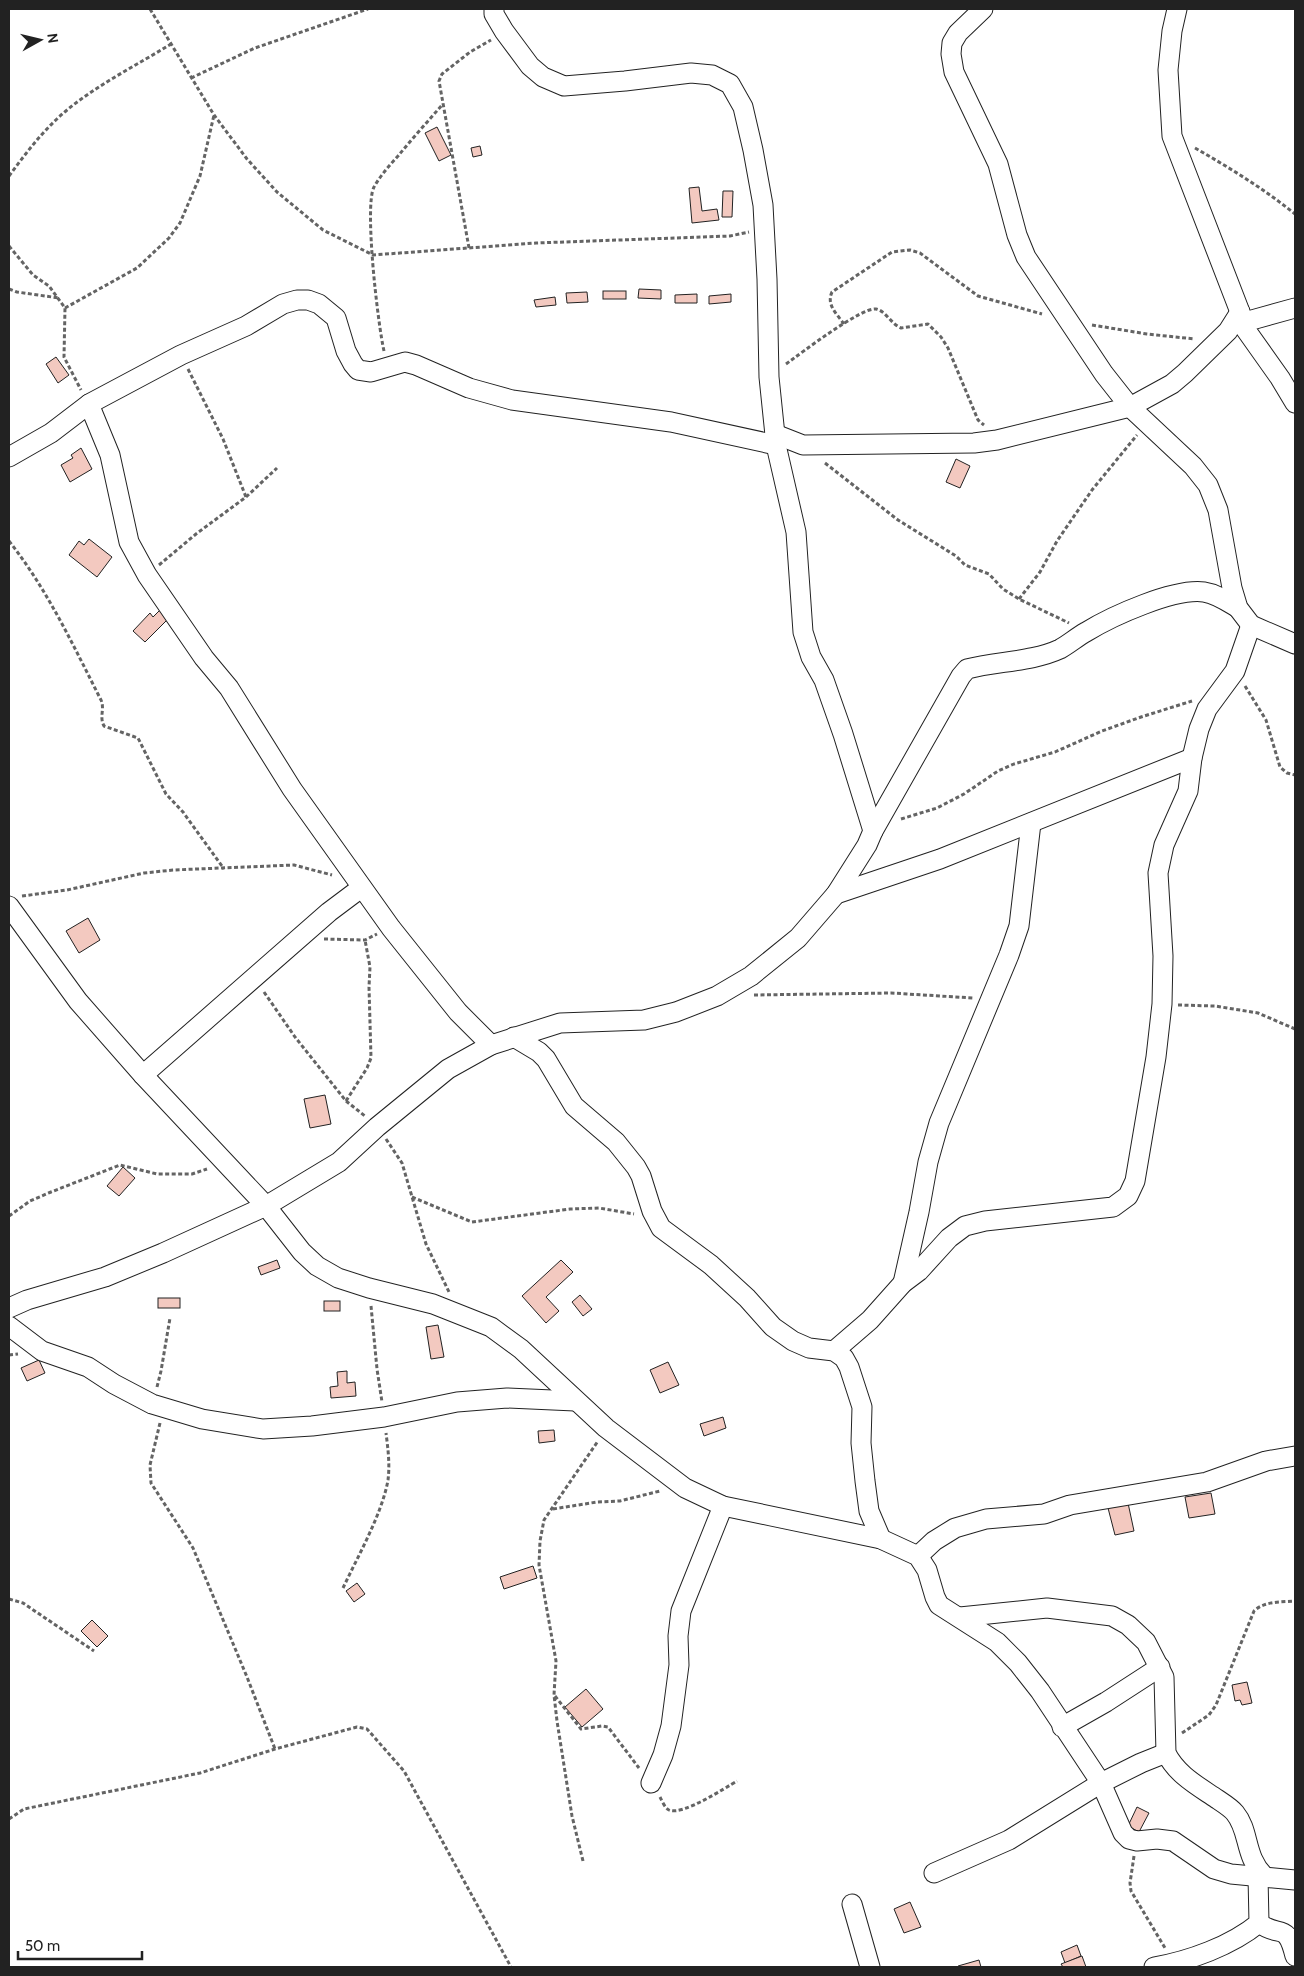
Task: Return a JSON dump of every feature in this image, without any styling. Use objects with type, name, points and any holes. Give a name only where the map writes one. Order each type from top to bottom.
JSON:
[{"type":"street","points":[[494,9],[494,14],[504,31],[530,66],[543,77],[564,86],[691,73],[712,75],[730,84],[743,107],[763,205],[769,377],[775,440],[796,532],[803,632],[811,657],[824,680],[874,828]]},
{"type":"street","points":[[983,9],[958,33],[952,43],[951,54],[954,72],[998,164],[1017,235],[1026,257],[1038,278],[1070,321],[1104,374],[1130,407],[1193,466],[1208,485],[1218,510],[1232,588],[1238,608],[1251,625],[1295,644]]},
{"type":"street","points":[[1177,9],[1172,31],[1168,70],[1172,136],[1240,318],[1295,403]]},
{"type":"street","points":[[9,457],[51,433],[88,404],[181,355],[246,326],[283,304],[297,300],[308,300],[319,304],[336,318],[346,351],[352,364],[358,370],[371,372],[405,362],[469,388],[512,400],[672,422],[803,445],[974,443],[997,440],[1130,407],[1172,384],[1219,341],[1240,318],[1295,308]]},
{"type":"street","points":[[88,404],[110,455],[129,542],[147,575],[204,658],[229,688],[292,789],[391,928],[458,1012],[491,1045]]},
{"type":"street","points":[[9,1308],[26,1300],[105,1277],[266,1206],[339,1162],[377,1127],[448,1069],[491,1045],[560,1023],[644,1020],[676,1012],[717,996],[751,976],[798,938],[836,894],[867,845],[874,828],[961,676],[967,669],[1040,656],[1060,649],[1088,631],[1138,607],[1176,593],[1204,592],[1223,599],[1238,608]]},
{"type":"street","points":[[834,1351],[870,1320],[894,1296],[903,1283],[919,1271],[949,1238],[965,1226],[985,1221],[1113,1207],[1128,1196],[1134,1181],[1156,1057],[1162,1004],[1164,956],[1158,873],[1164,845],[1188,791],[1192,758],[1199,730],[1207,710],[1235,671],[1251,625]]},
{"type":"street","points":[[836,894],[940,860],[1192,758]]},
{"type":"street","points":[[903,1283],[928,1162],[939,1123],[1009,955],[1019,926],[1031,823]]},
{"type":"street","points":[[143,1075],[360,885]]},
{"type":"street","points":[[14,901],[32,936],[78,1001],[143,1075],[266,1206],[302,1252],[317,1266],[338,1278],[433,1304],[491,1327],[521,1349],[606,1428],[685,1488],[723,1506],[881,1540],[918,1556],[927,1570],[935,1597],[940,1605],[997,1642],[1018,1663],[1040,1691],[1062,1727],[1101,1783],[1123,1833],[1129,1839],[1137,1841],[1157,1839],[1173,1841],[1214,1869],[1231,1874],[1295,1880]]},
{"type":"street","points":[[9,928],[32,936]]},
{"type":"street","points":[[514,1037],[539,1052],[546,1060],[574,1106],[616,1142],[636,1167],[645,1185],[656,1221],[661,1228],[711,1265],[747,1298],[773,1327],[793,1341],[809,1348],[834,1351],[847,1362],[862,1407],[861,1443],[865,1481],[870,1512],[881,1540]]},
{"type":"street","points":[[9,1326],[42,1351],[88,1367],[114,1384],[158,1406],[202,1419],[263,1429],[312,1426],[384,1416],[428,1407],[507,1398],[575,1401]]},
{"type":"street","points":[[918,1556],[934,1541],[955,1528],[986,1519],[1035,1515],[1070,1506],[1207,1482],[1266,1461],[1295,1456]]},
{"type":"street","points":[[651,1784],[663,1755],[671,1726],[679,1665],[678,1636],[681,1611],[723,1506]]},
{"type":"street","points":[[960,1617],[1047,1608],[1112,1616],[1128,1625],[1146,1642],[1164,1677],[1166,1748],[1171,1763],[1182,1774],[1236,1814],[1242,1826],[1250,1857],[1261,1876],[1259,1923]]},
{"type":"street","points":[[1062,1727],[1106,1702],[1160,1666]]},
{"type":"street","points":[[934,1873],[1009,1840],[1101,1783],[1166,1748]]},
{"type":"street","points":[[852,1904],[870,1967]]},
{"type":"street","points":[[1154,1967],[1171,1965],[1225,1943],[1259,1923]]},
{"type":"street","points":[[1259,1923],[1266,1929],[1279,1930],[1286,1934],[1292,1941],[1295,1956]]},
{"type":"path","points":[[150,9],[214,115],[247,159],[277,192],[323,230],[373,255],[470,248],[730,236],[763,230]]},
{"type":"path","points":[[191,78],[255,48],[368,9]]},
{"type":"path","points":[[470,248],[440,81],[442,74],[470,52],[497,38],[504,31]]},
{"type":"path","points":[[9,176],[30,148],[67,110],[171,44]]},
{"type":"path","points":[[388,366],[380,330],[370,201],[373,188],[382,174],[443,104]]},
{"type":"path","points":[[65,308],[138,268],[169,238],[180,222],[200,176],[214,115]]},
{"type":"path","points":[[1172,136],[1234,171],[1273,196],[1295,214]]},
{"type":"path","points":[[9,246],[33,275],[49,286],[65,308],[64,357],[88,404]]},
{"type":"path","points":[[844,324],[830,304],[832,292],[892,252],[902,250],[920,253],[978,296],[1070,321],[1147,334],[1219,341]]},
{"type":"path","points":[[9,289],[16,292],[59,298]]},
{"type":"path","points":[[769,377],[827,334],[869,310],[875,309],[901,328],[924,323],[934,328],[948,348],[978,420],[989,426]]},
{"type":"path","points":[[181,355],[223,440],[246,498]]},
{"type":"path","points":[[1019,599],[1040,572],[1092,490],[1146,423]]},
{"type":"path","points":[[803,445],[898,520],[956,556],[965,565],[989,574],[1003,589],[1019,599],[1088,631]]},
{"type":"path","points":[[147,575],[196,534],[246,498],[277,468]]},
{"type":"path","points":[[9,540],[26,562],[50,601],[101,700],[103,708],[102,723],[104,726],[138,738],[166,794],[194,826],[224,869]]},
{"type":"path","points":[[1235,671],[1266,720],[1280,767],[1287,773],[1295,775]]},
{"type":"path","points":[[874,828],[937,808],[964,794],[998,771],[1014,764],[1055,752],[1102,731],[1141,717],[1200,699]]},
{"type":"path","points":[[14,901],[144,873],[173,870],[294,865],[360,885]]},
{"type":"path","points":[[307,931],[320,939],[365,940],[391,928]]},
{"type":"path","points":[[346,1101],[368,1068],[371,1058],[368,987],[370,967],[365,940]]},
{"type":"path","points":[[254,977],[295,1037],[346,1101],[377,1127],[402,1163],[426,1244],[442,1281],[451,1294]]},
{"type":"path","points":[[746,995],[892,994],[991,999]]},
{"type":"path","points":[[1162,1004],[1215,1006],[1258,1013],[1295,1029]]},
{"type":"path","points":[[9,1216],[30,1201],[120,1165],[157,1174],[192,1174],[225,1164]]},
{"type":"path","points":[[412,1197],[472,1222],[570,1209],[599,1208],[627,1211],[656,1221]]},
{"type":"path","points":[[343,1588],[383,1499],[388,1480],[389,1462],[369,1288]]},
{"type":"path","points":[[170,1318],[161,1371],[150,1465],[151,1483],[192,1548],[247,1676],[275,1748]]},
{"type":"path","points":[[583,1861],[572,1816],[556,1721],[554,1695],[556,1661],[539,1565],[540,1541],[544,1520],[606,1428]]},
{"type":"path","points":[[552,1509],[597,1502],[620,1501],[656,1491],[685,1488]]},
{"type":"path","points":[[9,1599],[22,1602],[94,1652]]},
{"type":"path","points":[[1166,1748],[1208,1715],[1216,1705],[1254,1611],[1264,1604],[1295,1601]]},
{"type":"path","points":[[9,1819],[24,1809],[200,1773],[275,1748],[357,1727],[367,1729],[404,1771],[511,1967]]},
{"type":"path","points":[[1137,1841],[1130,1883],[1131,1890],[1171,1965]]},
{"type":"building","points":[[437,127],[451,155],[439,161],[425,133]]},
{"type":"building","points":[[480,146],[482,155],[473,157],[471,148]]},
{"type":"building","points":[[699,187],[702,211],[717,209],[719,220],[692,223],[689,188]]},
{"type":"building","points":[[723,191],[733,191],[732,217],[722,217]]},
{"type":"building","points":[[639,289],[661,290],[661,299],[638,298]]},
{"type":"building","points":[[603,291],[626,291],[626,299],[603,299]]},
{"type":"building","points":[[587,292],[588,302],[567,303],[566,293]]},
{"type":"building","points":[[697,294],[697,303],[675,303],[675,295]]},
{"type":"building","points":[[731,294],[731,302],[709,304],[709,296]]},
{"type":"building","points":[[555,297],[556,305],[536,307],[534,300]]},
{"type":"building","points":[[56,357],[69,375],[58,383],[46,364]]},
{"type":"building","points":[[81,448],[92,469],[70,482],[61,465],[73,458],[71,455]]},
{"type":"building","points":[[956,459],[970,466],[960,488],[946,482]]},
{"type":"building","points":[[89,539],[112,557],[97,577],[69,555],[79,541],[84,545]]},
{"type":"building","points":[[160,610],[168,619],[145,642],[133,631],[150,613],[153,617]]},
{"type":"building","points":[[88,918],[100,940],[79,953],[66,931]]},
{"type":"building","points":[[325,1095],[331,1124],[310,1128],[304,1099]]},
{"type":"building","points":[[123,1167],[135,1178],[119,1196],[107,1186]]},
{"type":"building","points":[[277,1260],[280,1268],[261,1275],[258,1267]]},
{"type":"building","points":[[561,1260],[573,1272],[546,1297],[559,1311],[546,1323],[522,1296]]},
{"type":"building","points":[[580,1295],[592,1309],[583,1316],[572,1302]]},
{"type":"building","points":[[158,1298],[180,1298],[180,1308],[158,1308]]},
{"type":"building","points":[[324,1301],[340,1301],[340,1311],[324,1311]]},
{"type":"building","points":[[438,1325],[444,1357],[431,1359],[426,1327]]},
{"type":"building","points":[[39,1360],[45,1373],[27,1381],[21,1368]]},
{"type":"building","points":[[668,1362],[679,1385],[660,1393],[650,1370]]},
{"type":"building","points":[[347,1371],[347,1383],[355,1382],[356,1396],[331,1398],[330,1387],[338,1386],[337,1372]]},
{"type":"building","points":[[723,1417],[726,1428],[704,1436],[700,1424]]},
{"type":"building","points":[[554,1430],[555,1441],[539,1443],[538,1431]]},
{"type":"building","points":[[1211,1493],[1215,1514],[1189,1518],[1185,1497]]},
{"type":"building","points":[[1128,1503],[1134,1531],[1115,1535],[1108,1508]]},
{"type":"building","points":[[533,1566],[537,1578],[504,1589],[500,1577]]},
{"type":"building","points":[[357,1583],[365,1594],[354,1602],[346,1591]]},
{"type":"building","points":[[92,1620],[108,1636],[97,1647],[81,1631]]},
{"type":"building","points":[[1247,1682],[1252,1703],[1242,1705],[1240,1700],[1235,1701],[1232,1685]]},
{"type":"building","points":[[586,1689],[603,1709],[582,1727],[565,1707]]},
{"type":"building","points":[[1137,1807],[1149,1813],[1139,1832],[1128,1826]]},
{"type":"building","points":[[910,1902],[921,1927],[904,1933],[894,1909]]},
{"type":"building","points":[[1077,1945],[1081,1956],[1065,1963],[1061,1952]]},
{"type":"building","points":[[1082,1956],[1086,1967],[1063,1967],[1061,1964]]},
{"type":"building","points":[[979,1960],[981,1967],[958,1967],[958,1966]]}]
